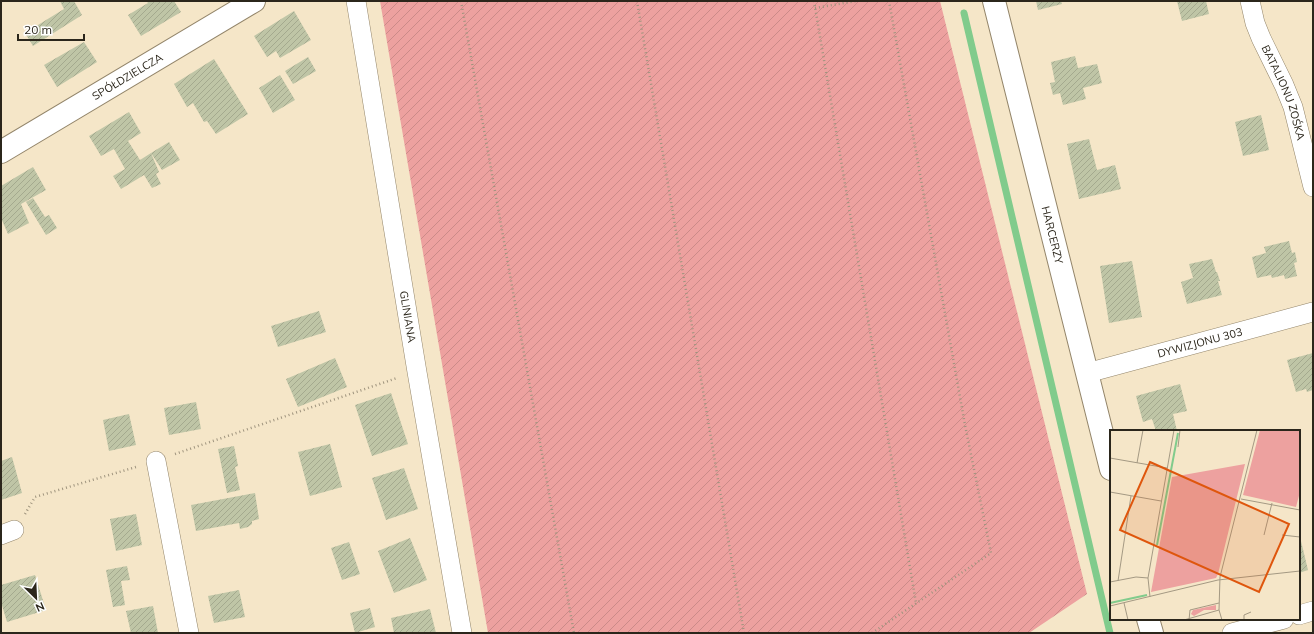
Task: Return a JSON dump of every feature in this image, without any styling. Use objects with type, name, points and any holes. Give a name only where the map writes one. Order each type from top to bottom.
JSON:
[{"type":"street","name":"SPÓŁDZIELCZA","points":[[1,152],[254,1]]},
{"type":"street","name":"GLINIANA","points":[[356,1],[417,372],[462,633]]},
{"type":"street","name":"HARCERZY","points":[[994,1],[1110,465]]},
{"type":"street","name":"BATALIONU ZOŚKA","points":[[1250,1],[1255,23],[1261,38],[1293,107],[1313,187]]},
{"type":"street","name":"DYWIZJONU 303","points":[[1087,372],[1313,312]]},
{"type":"street","points":[[156,461],[189,633]]},
{"type":"street","points":[[1300,615],[1313,611]]},
{"type":"street","points":[[1148,620],[1152,633]]},
{"type":"street","points":[[1232,633],[1280,620]]},
{"type":"path","points":[[461,1],[574,633]]},
{"type":"path","points":[[637,1],[744,633]]},
{"type":"path","points":[[814,1],[916,603]]},
{"type":"path","points":[[815,8],[856,1]]},
{"type":"path","points":[[872,633],[991,553],[964,426],[889,1]]},
{"type":"path","points":[[8,532],[35,496],[156,461],[417,372]]},
{"type":"shaded area","points":[[380,1],[940,1],[1087,594],[1029,633],[488,633]]},
{"type":"building","points":[[60,1],[74,1],[82,15],[33,46],[25,33],[64,9]]},
{"type":"building","points":[[147,1],[174,1],[181,12],[141,36],[128,15],[148,3]]},
{"type":"building","points":[[1036,1],[1061,1],[1062,4],[1038,10]]},
{"type":"building","points":[[1177,1],[1206,1],[1209,14],[1182,21]]},
{"type":"building","points":[[294,11],[311,40],[280,58],[276,51],[267,57],[254,36]]},
{"type":"building","points":[[84,42],[97,62],[57,87],[44,65]]},
{"type":"building","points":[[1075,56],[1078,68],[1097,64],[1102,83],[1083,88],[1086,99],[1063,105],[1060,93],[1053,95],[1050,83],[1055,82],[1051,62]]},
{"type":"building","points":[[308,57],[316,71],[293,84],[285,71]]},
{"type":"building","points":[[214,59],[248,114],[216,134],[207,121],[204,122],[193,103],[187,107],[174,84]]},
{"type":"building","points":[[280,75],[295,100],[273,113],[259,88]]},
{"type":"building","points":[[129,112],[141,133],[128,141],[140,160],[151,153],[159,172],[156,174],[161,184],[152,188],[144,175],[121,189],[113,176],[125,169],[114,149],[101,156],[89,136]]},
{"type":"building","points":[[1261,115],[1269,150],[1243,156],[1235,122]]},
{"type":"building","points":[[1089,139],[1097,170],[1115,165],[1121,189],[1079,199],[1067,144]]},
{"type":"building","points":[[169,142],[180,160],[162,170],[151,153]]},
{"type":"building","points":[[33,167],[46,190],[21,204],[29,223],[8,234],[1,218],[1,186]]},
{"type":"building","points":[[33,198],[45,217],[49,215],[57,228],[46,235],[26,202]]},
{"type":"building","points":[[1289,241],[1292,253],[1295,252],[1297,262],[1294,263],[1297,276],[1285,279],[1284,275],[1272,278],[1271,275],[1257,278],[1252,257],[1266,253],[1264,247]]},
{"type":"building","points":[[1212,259],[1220,281],[1218,281],[1222,295],[1187,304],[1181,282],[1193,278],[1189,264]]},
{"type":"building","points":[[1132,261],[1142,317],[1109,323],[1100,266]]},
{"type":"building","points":[[319,311],[326,332],[278,347],[271,326]]},
{"type":"building","points":[[1313,353],[1313,390],[1307,392],[1306,389],[1296,392],[1287,360]]},
{"type":"building","points":[[335,358],[347,387],[298,407],[286,379]]},
{"type":"building","points":[[1180,384],[1187,411],[1173,414],[1177,430],[1156,430],[1152,419],[1143,422],[1136,396]]},
{"type":"building","points":[[391,393],[408,444],[372,456],[355,405]]},
{"type":"building","points":[[196,402],[201,429],[169,435],[164,408]]},
{"type":"building","points":[[129,414],[136,445],[109,451],[103,420]]},
{"type":"building","points":[[330,444],[342,487],[310,496],[298,452]]},
{"type":"building","points":[[234,446],[238,466],[235,467],[240,490],[227,493],[218,449]]},
{"type":"building","points":[[12,457],[22,493],[1,500],[1,461]]},
{"type":"building","points":[[404,468],[418,509],[386,520],[372,478]]},
{"type":"building","points":[[255,493],[259,519],[252,521],[252,524],[248,527],[240,529],[239,523],[196,531],[191,505]]},
{"type":"building","points":[[136,514],[142,545],[116,551],[110,519]]},
{"type":"building","points":[[410,538],[427,580],[394,593],[378,551]]},
{"type":"building","points":[[1300,541],[1301,541],[1308,570],[1300,573]]},
{"type":"building","points":[[349,542],[360,574],[342,580],[331,548]]},
{"type":"building","points":[[127,566],[130,580],[121,581],[125,605],[113,607],[106,570]]},
{"type":"building","points":[[35,575],[46,610],[7,622],[1,602],[1,585]]},
{"type":"building","points":[[239,590],[245,617],[214,623],[208,596]]},
{"type":"building","points":[[153,606],[158,633],[131,633],[126,611]]},
{"type":"building","points":[[370,608],[375,627],[355,633],[350,613]]},
{"type":"building","points":[[430,609],[436,633],[394,633],[391,618]]},
{"type":"waterway","points":[[964,13],[1110,633]]}]
